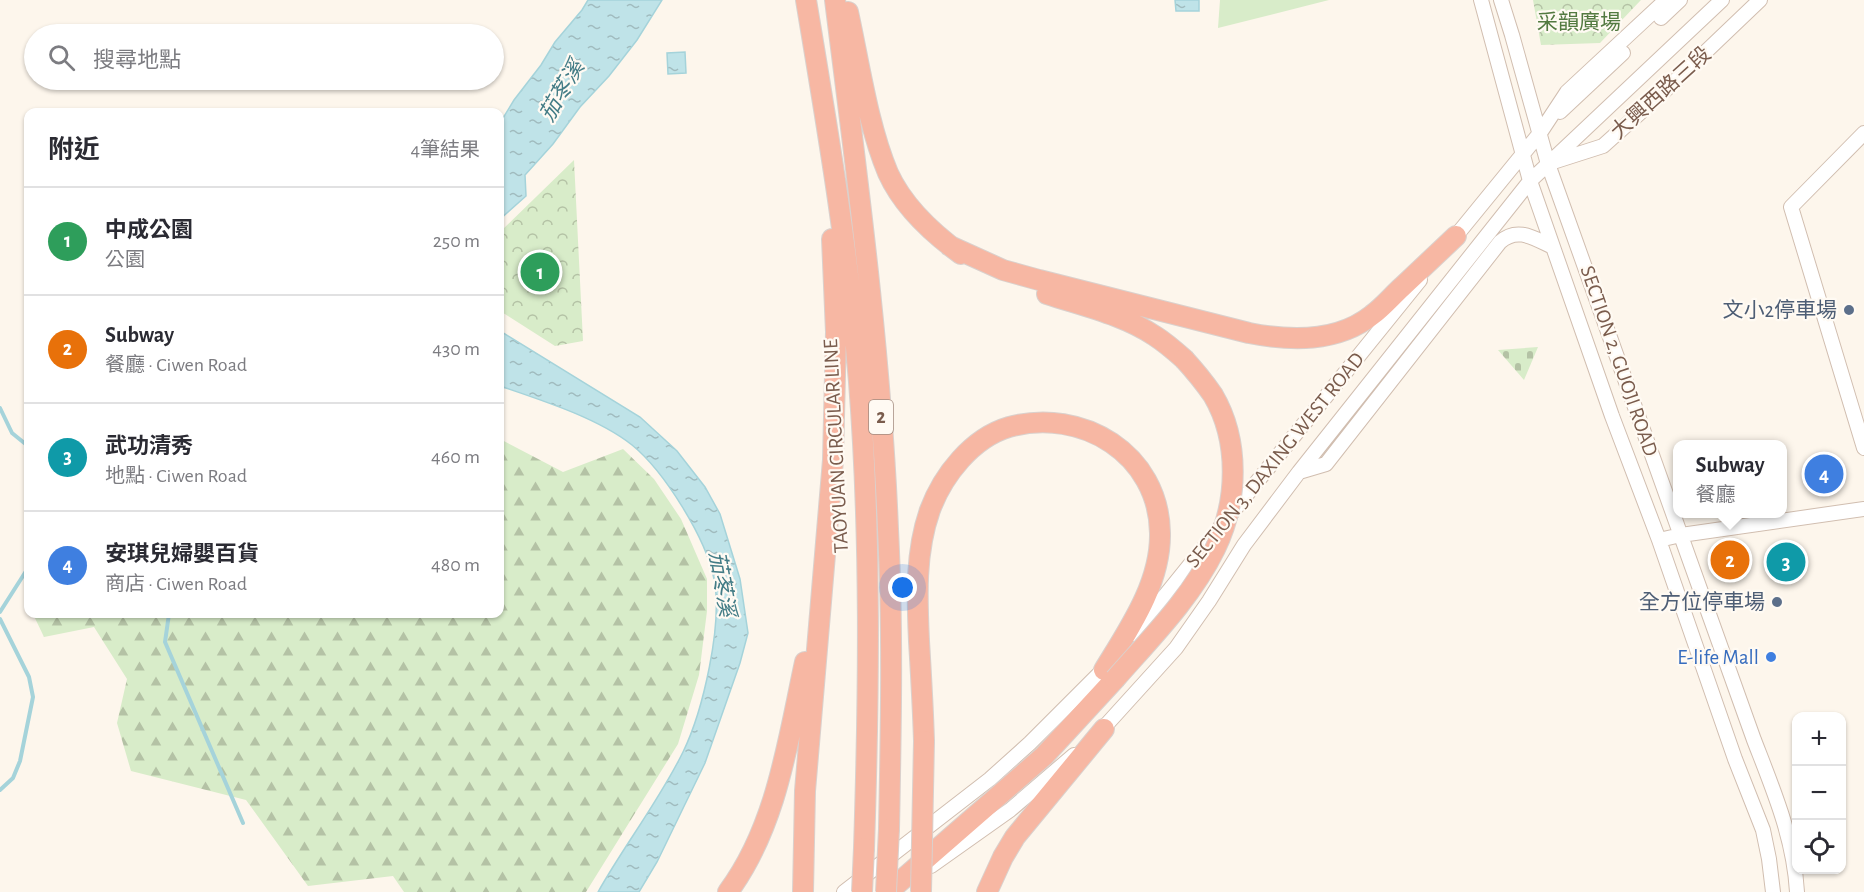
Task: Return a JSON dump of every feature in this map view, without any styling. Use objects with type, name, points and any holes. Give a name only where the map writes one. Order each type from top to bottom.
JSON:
[{"type":"highway","points":[[841,4],[877,140],[888,173],[904,200],[926,224],[972,261],[1006,279],[1141,328],[1168,345],[1200,376],[1209,390],[1229,435],[1232,458],[1231,495],[1225,524],[1215,549],[1166,621],[1110,675],[1044,756],[887,892]]},
{"type":"highway","name":"TAOYUAN CIRCULAR LINE","points":[[841,4],[878,381],[888,519],[891,720],[887,892]]},
{"type":"highway","name":"TAOYUAN CIRCULAR LINE","points":[[807,6],[826,120],[848,279],[859,381],[867,533],[868,725],[862,892]]},
{"type":"highway","points":[[803,892],[807,752],[833,460],[836,332],[826,120]]},
{"type":"highway","points":[[951,246],[1003,270],[1039,280],[1249,333],[1274,338],[1300,339],[1319,338],[1337,333],[1355,326],[1372,315],[1456,236]]},
{"type":"highway","points":[[921,892],[924,741],[917,603],[923,534],[930,510],[952,470],[966,454],[984,440],[1007,428],[1047,422],[1092,431],[1117,446],[1133,461],[1149,483],[1160,532],[1157,558],[1149,588],[1110,675]]},
{"type":"highway","points":[[728,892],[741,874],[756,845],[776,790],[809,643],[827,529]]},
{"type":"highway","points":[[987,892],[1015,837],[1104,729]]},
{"type":"street","name":"SECTION 2, GUOJI ROAD","points":[[1480,0],[1530,181],[1735,759],[1763,830],[1773,892]]},
{"type":"street","name":"SECTION 2, GUOJI ROAD","points":[[1501,0],[1548,164],[1673,513]]},
{"type":"street","points":[[1540,133],[1567,92],[1666,0]]},
{"type":"street","name":"SECTION 3, DAXING WEST ROAD","points":[[844,892],[990,779],[1110,675],[1540,133],[1680,0]]},
{"type":"street","name":"SECTION 3, DAXING WEST ROAD","points":[[893,892],[1010,810],[1104,729],[1176,648],[1244,545],[1299,472],[1530,181],[1722,0]]},
{"type":"street","name":"大興西路三段","points":[[1548,164],[1603,146],[1760,0]]},
{"type":"street","points":[[1864,133],[1791,207],[1864,448]]},
{"type":"street","points":[[1299,472],[1326,464],[1500,242],[1507,236],[1521,234],[1553,247]]},
{"type":"street","points":[[1659,540],[1864,509]]},
{"type":"street","name":"SECTION 2, GUOJI ROAD","points":[[1675,518],[1786,827],[1797,892]]},
{"type":"green space","points":[[1220,0],[1329,0],[1218,28]]},
{"type":"green space","name":"采韻廣場","points":[[1533,0],[1641,0],[1600,43],[1541,45]]},
{"type":"green space","points":[[574,160],[583,341],[555,346],[504,314],[504,228]]},
{"type":"green space","points":[[1538,347],[1524,380],[1498,350]]},
{"type":"green space","points":[[504,441],[563,472],[623,449],[654,479],[681,519],[707,579],[707,611],[699,675],[678,744],[586,892],[404,892],[393,876],[308,886],[246,800],[131,771],[117,723],[127,679],[94,627],[44,637],[35,618],[504,618]]},
{"type":"water","name":"茄苳溪","points":[[588,0],[662,0],[637,40],[609,76],[580,107],[553,144],[525,175],[526,196],[504,215],[504,116],[555,42]]},
{"type":"water","points":[[1175,0],[1199,0],[1199,11],[1176,11]]},
{"type":"water","points":[[685,52],[686,73],[668,74],[667,53]]},
{"type":"water","name":"茄苳溪","points":[[504,333],[640,417],[677,451],[705,487],[720,514],[740,579],[748,633],[740,663],[705,763],[657,862],[639,892],[598,892],[663,788],[683,752],[698,714],[709,667],[716,619],[714,579],[693,525],[670,488],[644,457],[632,445],[603,426],[504,387]]},
{"type":"waterway","points":[[0,408],[12,433],[24,443]]},
{"type":"waterway","points":[[0,612],[24,574]]},
{"type":"waterway","points":[[168,618],[165,642],[243,823]]},
{"type":"waterway","points":[[0,619],[29,677],[33,697],[20,761],[13,778],[0,790]]},
{"type":"place","name":"中成公園","points":[[540,272]]},
{"type":"place","name":"文小2停車場","points":[[1849,310]]},
{"type":"place","name":"安琪兒婦嬰百貨","points":[[1824,474]]},
{"type":"place","name":"Subway","points":[[1730,560]]},
{"type":"place","name":"武功清秀","points":[[1786,562]]},
{"type":"place","name":"全方位停車場","points":[[1777,602]]},
{"type":"place","name":"E-life Mall","points":[[1771,657]]}]
